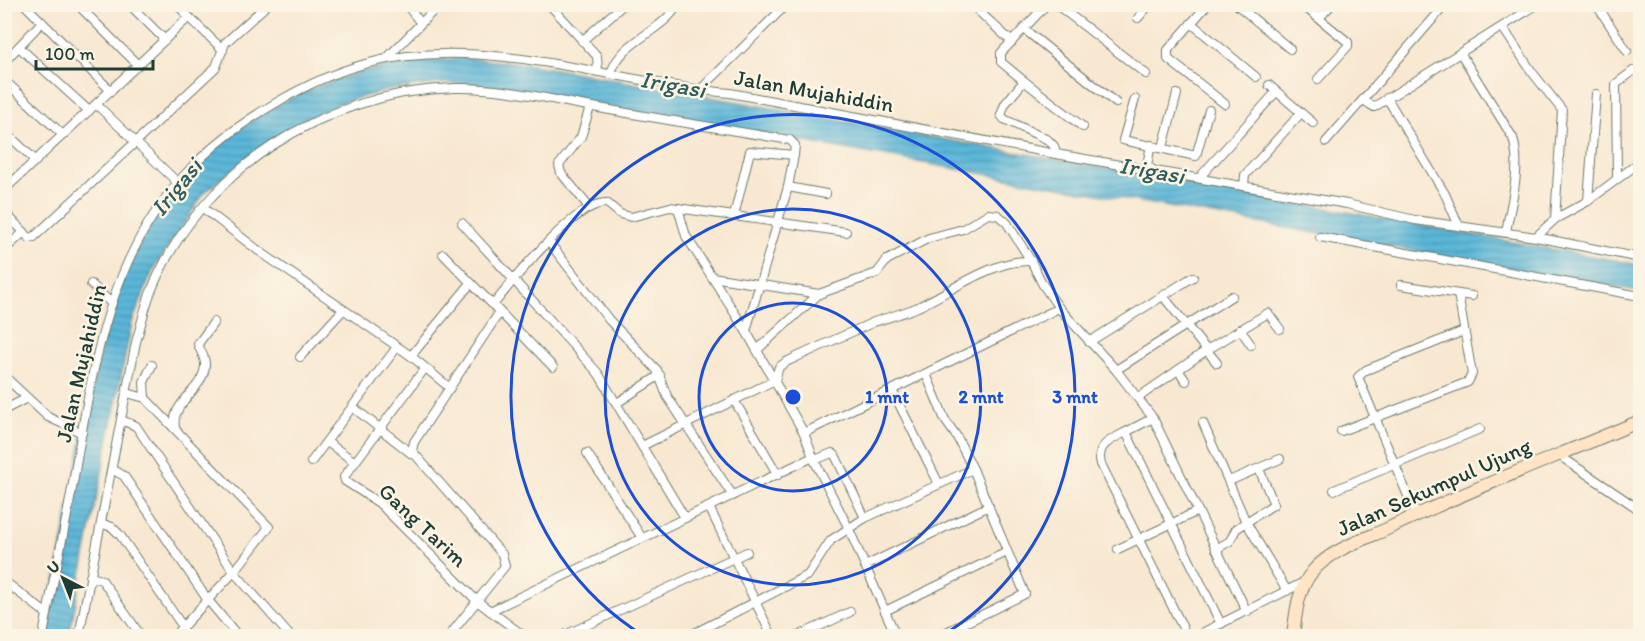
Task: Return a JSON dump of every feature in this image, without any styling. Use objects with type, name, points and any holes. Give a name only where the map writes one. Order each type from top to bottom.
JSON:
[{"type":"main road","name":"Jalan Sekumpul Ujung","points":[[1293,636],[1298,600],[1306,581],[1314,570],[1336,553],[1455,496],[1641,422]]},
{"type":"street","points":[[24,4],[111,90]]},
{"type":"street","points":[[77,4],[138,65]]},
{"type":"street","points":[[129,4],[165,40]]},
{"type":"street","points":[[177,4],[223,50]]},
{"type":"street","points":[[4,212],[29,238],[34,237],[216,67],[225,43],[268,4]]},
{"type":"street","points":[[406,4],[420,22]]},
{"type":"street","points":[[387,58],[440,4]]},
{"type":"street","points":[[549,4],[597,56],[598,70]]},
{"type":"street","points":[[582,40],[624,4]]},
{"type":"street","points":[[699,91],[787,4]]},
{"type":"street","points":[[971,4],[1012,42]]},
{"type":"street","points":[[1032,4],[1040,12]]},
{"type":"street","points":[[1047,4],[999,57],[1024,81],[1083,127]]},
{"type":"street","points":[[1056,4],[1146,74]]},
{"type":"street","points":[[1138,18],[1150,4]]},
{"type":"street","points":[[1208,4],[1168,50],[1168,59],[1225,104]]},
{"type":"street","points":[[1236,4],[1290,49]]},
{"type":"street","points":[[1301,4],[1344,37],[1348,46],[1318,79]]},
{"type":"street","points":[[1319,18],[1332,4]]},
{"type":"street","points":[[1326,142],[1446,4]]},
{"type":"street","points":[[1363,100],[1374,107],[1538,4]]},
{"type":"street","points":[[1596,4],[1627,51]]},
{"type":"street","points":[[611,73],[618,57],[669,18],[677,6]]},
{"type":"street","points":[[4,190],[189,17]]},
{"type":"street","points":[[4,62],[42,22]]},
{"type":"street","points":[[1191,23],[1256,77]]},
{"type":"street","points":[[1503,28],[1532,72],[1562,110],[1555,219]]},
{"type":"street","points":[[1024,29],[1116,103]]},
{"type":"street","points":[[19,47],[88,111]]},
{"type":"street","name":"Jalan Mujahiddin","points":[[43,636],[110,302],[137,241],[177,182],[226,134],[318,79],[351,66],[387,58],[463,54],[533,59],[699,91],[730,93],[1056,154],[1347,204],[1415,220],[1536,237],[1641,258]]},
{"type":"street","points":[[1461,54],[1512,138],[1517,152],[1517,171],[1506,232]]},
{"type":"street","points":[[1617,178],[1616,84],[1633,71]]},
{"type":"street","points":[[4,80],[63,135]]},
{"type":"street","points":[[1024,81],[1005,104],[1001,115],[1004,119],[1048,140],[1054,146],[1056,154]]},
{"type":"street","points":[[79,636],[103,524],[136,342],[150,294],[178,242],[203,208],[229,179],[279,141],[335,111],[367,101],[426,90],[480,88],[521,93],[590,107],[790,140],[795,145],[788,187],[746,331]]},
{"type":"street","points":[[1199,178],[1273,88],[1313,123]]},
{"type":"street","points":[[1163,147],[1177,94]]},
{"type":"street","points":[[1588,201],[1596,94]]},
{"type":"street","points":[[1387,98],[1445,194],[1459,226]]},
{"type":"street","points":[[1135,99],[1123,140],[1196,156],[1209,110]]},
{"type":"street","points":[[96,104],[177,182]]},
{"type":"street","points":[[589,207],[561,173],[559,165],[580,137],[590,107]]},
{"type":"street","points":[[1244,186],[1245,175],[1301,113]]},
{"type":"street","points":[[4,131],[36,161]]},
{"type":"street","points":[[1151,145],[1147,165],[1154,171]]},
{"type":"street","points":[[734,216],[749,152],[754,150],[794,155]]},
{"type":"street","points":[[1536,237],[1555,219],[1588,201],[1641,162]]},
{"type":"street","points":[[788,187],[826,194]]},
{"type":"street","points":[[412,454],[414,442],[497,316],[496,307],[513,280],[549,242],[589,207],[607,203],[620,214],[631,217],[665,207],[678,208],[846,232]]},
{"type":"street","points":[[203,208],[259,251],[411,356],[450,388]]},
{"type":"street","points":[[678,208],[686,236],[758,349],[804,433],[897,636]]},
{"type":"street","points":[[758,349],[819,294],[877,273],[887,260],[929,238],[963,229],[987,214],[998,215],[1007,223],[1059,308],[1116,370],[1153,418],[1247,612]]},
{"type":"street","points":[[462,223],[595,370],[644,445],[685,518]]},
{"type":"street","points":[[4,250],[24,232]]},
{"type":"street","points":[[1320,237],[1641,296]]},
{"type":"street","points":[[549,242],[609,320],[660,375],[667,396],[688,424],[733,496]]},
{"type":"street","points":[[443,254],[553,367]]},
{"type":"street","points":[[644,445],[775,380],[779,367],[797,357],[875,322],[916,308],[949,289],[1014,261],[1031,261]]},
{"type":"street","points":[[712,277],[819,294]]},
{"type":"street","points":[[1089,342],[1194,277]]},
{"type":"street","points":[[411,356],[471,283]]},
{"type":"street","points":[[91,284],[110,302]]},
{"type":"street","points":[[1401,285],[1472,296]]},
{"type":"street","points":[[1341,431],[1468,382],[1472,374],[1458,294]]},
{"type":"street","points":[[1163,296],[1217,363]]},
{"type":"street","points":[[1116,370],[1232,296]]},
{"type":"street","points":[[804,433],[1059,308]]},
{"type":"street","points":[[300,357],[343,310]]},
{"type":"street","points":[[1139,397],[1207,350],[1268,313],[1280,329]]},
{"type":"street","points":[[175,428],[175,413],[197,386],[204,372],[206,362],[198,344],[214,322]]},
{"type":"street","points":[[1240,329],[1251,345]]},
{"type":"street","points":[[1416,515],[1358,380],[1362,372],[1464,331]]},
{"type":"street","points":[[311,462],[354,408],[397,347]]},
{"type":"street","points":[[145,398],[144,382],[152,365]]},
{"type":"street","points":[[327,442],[355,462],[425,368]]},
{"type":"street","points":[[1178,370],[1186,381]]},
{"type":"street","points":[[926,374],[945,420],[957,437],[973,469],[1025,594],[938,636]]},
{"type":"street","points":[[617,403],[660,375]]},
{"type":"street","points":[[4,376],[48,417],[82,433]]},
{"type":"street","points":[[892,390],[939,484]]},
{"type":"street","points":[[127,393],[145,398],[268,525],[268,530],[234,572],[174,636]]},
{"type":"street","points":[[4,410],[27,398]]},
{"type":"street","points":[[734,400],[778,475]]},
{"type":"street","points":[[354,408],[412,454],[504,559],[504,570],[451,636]]},
{"type":"street","points":[[1153,418],[1106,442],[1099,455],[1187,636]]},
{"type":"street","points":[[121,420],[133,424],[144,437],[234,572],[290,636]]},
{"type":"street","points":[[1203,423],[1246,522],[1287,591]]},
{"type":"street","points":[[1334,490],[1480,429]]},
{"type":"street","points":[[1126,432],[1221,624]]},
{"type":"street","points":[[587,453],[642,538]]},
{"type":"street","points":[[490,611],[778,475],[832,453],[865,518]]},
{"type":"street","points":[[1560,456],[1641,510]]},
{"type":"street","points":[[1229,481],[1280,459]]},
{"type":"street","name":"Gang Tarim","points":[[355,462],[344,477],[348,485],[379,503],[477,601],[524,636]]},
{"type":"street","points":[[112,469],[124,476],[207,599],[238,636]]},
{"type":"street","points":[[689,636],[812,572],[827,545],[848,527],[973,469]]},
{"type":"street","points":[[1216,549],[1230,541],[1236,529],[1274,504],[1259,469]]},
{"type":"street","points":[[865,566],[989,506]]},
{"type":"street","points":[[709,507],[772,636]]},
{"type":"street","points":[[1118,549],[1139,537],[1198,511]]},
{"type":"street","points":[[103,524],[112,527],[120,535],[183,627]]},
{"type":"street","points":[[563,636],[747,552]]},
{"type":"street","points":[[885,611],[1007,552]]},
{"type":"street","points":[[90,577],[102,580],[141,636]]},
{"type":"street","points":[[4,581],[47,614]]},
{"type":"street","points":[[1196,636],[1306,581]]},
{"type":"street","points":[[798,636],[850,612]]},
{"type":"water","points":[[463,58],[511,62],[561,70],[1640,265],[1640,291],[494,86],[440,83],[388,90],[343,102],[298,123],[256,150],[204,193],[153,270],[132,322],[69,636],[45,636],[90,400],[112,309],[129,260],[178,187],[210,153],[245,125],[284,101],[326,83],[370,70],[416,62]]},
{"type":"water label","name":"Irigasi","points":[[673,84]]},
{"type":"water label","name":"Irigasi","points":[[1152,170]]},
{"type":"water label","name":"Irigasi","points":[[176,187]]}]
